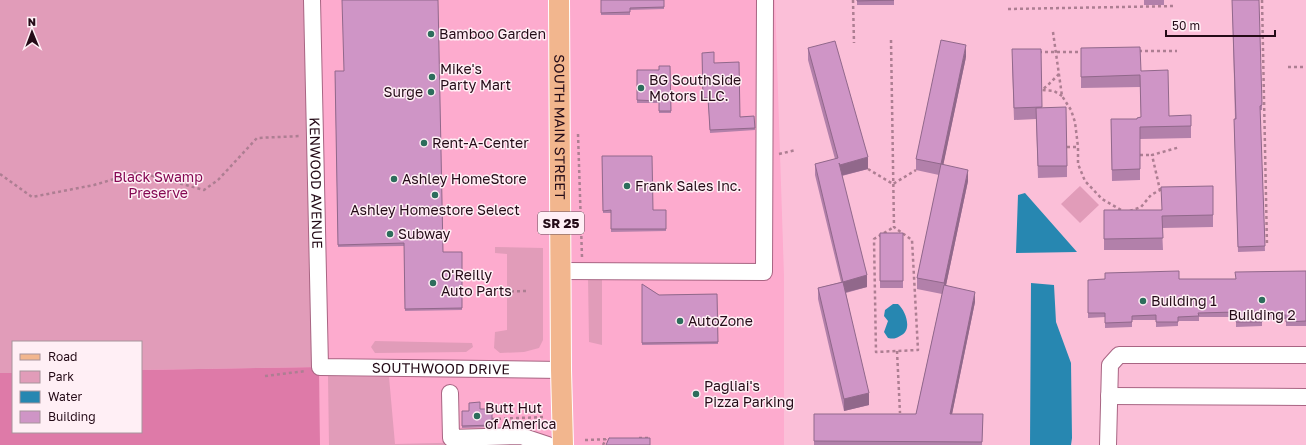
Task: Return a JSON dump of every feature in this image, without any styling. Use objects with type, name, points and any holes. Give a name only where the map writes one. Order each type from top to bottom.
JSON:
[{"type":"main road","name":"SOUTH MAIN STREET","points":[[559,0],[561,370],[563,445]]},
{"type":"street","name":"KENWOOD AVENUE","points":[[312,0],[320,367]]},
{"type":"street","points":[[561,271],[764,272],[765,0]]},
{"type":"street","points":[[1108,445],[1110,365],[1119,355],[1306,355]]},
{"type":"street","name":"SOUTHWOOD DRIVE","points":[[320,367],[561,370]]},
{"type":"street","points":[[450,393],[450,438],[521,436],[548,445]]},
{"type":"street","points":[[1109,396],[1306,397]]},
{"type":"path","points":[[853,0],[854,43]]},
{"type":"path","points":[[1262,0],[1267,246]]},
{"type":"path","points":[[1008,9],[1176,6]]},
{"type":"path","points":[[1053,32],[1062,96],[1071,110],[1075,122],[1078,146],[1078,164],[1085,181],[1102,199],[1123,211],[1131,211],[1141,207],[1151,195],[1160,190],[1167,190]]},
{"type":"path","points":[[891,40],[894,227]]},
{"type":"path","points":[[1132,51],[1178,51]]},
{"type":"path","points":[[1033,52],[1086,52]]},
{"type":"path","points":[[1288,67],[1306,67]]},
{"type":"path","points":[[1059,74],[1042,90],[1054,91],[1062,96]]},
{"type":"path","points":[[578,128],[583,271]]},
{"type":"path","points":[[0,174],[32,197],[94,185],[138,172],[204,190],[218,180],[257,138],[315,136]]},
{"type":"path","points":[[1067,147],[1078,146]]},
{"type":"path","points":[[1140,155],[1152,155],[1180,147]]},
{"type":"path","points":[[1152,155],[1160,190]]},
{"type":"path","points":[[868,169],[893,184]]},
{"type":"path","points":[[893,184],[916,170]]},
{"type":"path","points":[[894,227],[912,240],[918,350],[876,352],[874,239],[894,227]]},
{"type":"path","points":[[486,292],[527,291]]},
{"type":"path","points":[[897,351],[900,413]]},
{"type":"path","points":[[265,376],[303,373],[320,367]]},
{"type":"path","points":[[492,419],[545,417]]},
{"type":"path","points":[[636,438],[650,438]]},
{"type":"path","points":[[604,445],[606,439]]},
{"type":"path","points":[[585,440],[613,439]]},
{"type":"shaded area","points":[[312,0],[775,0],[784,276],[784,445],[320,445]]},
{"type":"shaded area","points":[[319,367],[320,445],[0,445],[0,373],[12,373],[12,433],[142,433],[142,370]]},
{"type":"green space","name":"Black Swamp Preserve","points":[[0,0],[312,0],[319,367],[142,370],[142,341],[12,341],[12,373],[0,373]]},
{"type":"green space","points":[[1080,186],[1099,205],[1080,223],[1061,204]]},
{"type":"green space","points":[[495,247],[543,248],[543,340],[539,348],[524,352],[500,353],[494,348],[495,332],[507,330],[507,254],[495,253]]},
{"type":"green space","points":[[588,277],[602,277],[602,345],[589,342]]},
{"type":"green space","points":[[375,341],[472,343],[473,347],[466,352],[375,353],[371,347]]},
{"type":"green space","points":[[328,376],[389,377],[395,444],[524,441],[530,445],[329,445]]},
{"type":"water","points":[[1025,193],[1077,252],[1016,253],[1018,195]]},
{"type":"water","points":[[1031,283],[1054,285],[1056,322],[1071,363],[1071,445],[1030,445]]},
{"type":"water","points":[[893,304],[898,304],[904,311],[907,326],[904,333],[893,339],[888,338],[884,332],[888,321],[884,316],[885,310]]},
{"type":"building","points":[[342,0],[438,0],[443,252],[462,252],[462,308],[405,309],[404,243],[338,245],[335,71],[344,71]]},
{"type":"building","points":[[601,0],[664,0],[664,7],[630,8],[630,12],[601,13]]},
{"type":"building","points":[[857,0],[894,0],[857,1]]},
{"type":"building","points":[[1232,0],[1259,0],[1262,105],[1260,106],[1265,246],[1238,247]]},
{"type":"building","points":[[941,40],[966,45],[941,164],[916,159]]},
{"type":"building","points":[[835,41],[868,157],[840,165],[839,163],[867,275],[843,282],[815,164],[838,158],[808,48]]},
{"type":"building","points":[[1140,47],[1141,71],[1168,70],[1169,116],[1191,115],[1191,126],[1140,127],[1140,169],[1112,170],[1111,119],[1137,119],[1141,117],[1140,75],[1081,77],[1081,48]]},
{"type":"building","points":[[1012,49],[1041,49],[1042,107],[1014,108]]},
{"type":"building","points":[[714,52],[714,63],[739,62],[740,117],[754,116],[755,128],[710,130],[708,98],[703,98],[702,53]]},
{"type":"building","points":[[659,66],[670,66],[671,111],[659,111],[659,101],[637,100],[637,70],[659,70]]},
{"type":"building","points":[[1066,107],[1067,166],[1038,166],[1036,108]]},
{"type":"building","name":"Frank Sales Inc.","points":[[602,156],[652,156],[653,210],[666,210],[666,229],[611,229],[611,210],[603,211]]},
{"type":"building","points":[[941,164],[968,170],[944,283],[917,278]]},
{"type":"building","points":[[1213,186],[1213,215],[1162,216],[1163,238],[1104,239],[1104,210],[1162,210],[1161,187]]},
{"type":"building","points":[[880,233],[903,233],[903,281],[880,281]]},
{"type":"building","points":[[1179,271],[1179,279],[1236,279],[1235,272],[1306,271],[1306,321],[1286,322],[1286,315],[1262,315],[1262,322],[1236,322],[1236,312],[1198,313],[1199,316],[1178,317],[1178,322],[1156,322],[1156,315],[1132,316],[1132,322],[1105,323],[1105,313],[1088,313],[1088,280],[1105,279],[1105,273]]},
{"type":"building","points":[[843,282],[869,393],[844,399],[818,288]]},
{"type":"building","name":"AutoZone","points":[[642,284],[659,295],[717,294],[718,342],[642,343]]},
{"type":"building","points":[[944,285],[975,292],[950,414],[983,414],[982,442],[814,441],[814,414],[916,414]]},
{"type":"building","name":"Butt Hut of America","points":[[480,402],[480,409],[492,409],[492,425],[462,426],[462,411],[469,411],[469,403]]},
{"type":"building","points":[[609,438],[650,438],[650,445],[606,445]]},
{"type":"place","name":"Bamboo Garden","points":[[431,34]]},
{"type":"place","name":"Mike's Party Mart","points":[[432,77]]},
{"type":"place","name":"BG SouthSide Motors LLC.","points":[[641,88]]},
{"type":"place","name":"Surge","points":[[431,92]]},
{"type":"place","name":"Rent-A-Center","points":[[424,143]]},
{"type":"place","name":"Ashley HomeStore","points":[[394,179]]},
{"type":"place","name":"Frank Sales Inc.","points":[[627,186]]},
{"type":"place","name":"Ashley Homestore Select","points":[[435,195]]},
{"type":"place","name":"Subway","points":[[390,234]]},
{"type":"place","name":"O'Reilly Auto Parts","points":[[433,283]]},
{"type":"place","name":"Building 2","points":[[1262,300]]},
{"type":"place","name":"Building 1","points":[[1143,301]]},
{"type":"place","name":"AutoZone","points":[[680,321]]},
{"type":"place","name":"Pagliai's Pizza Parking","points":[[696,394]]},
{"type":"place","name":"Butt Hut of America","points":[[477,416]]}]
